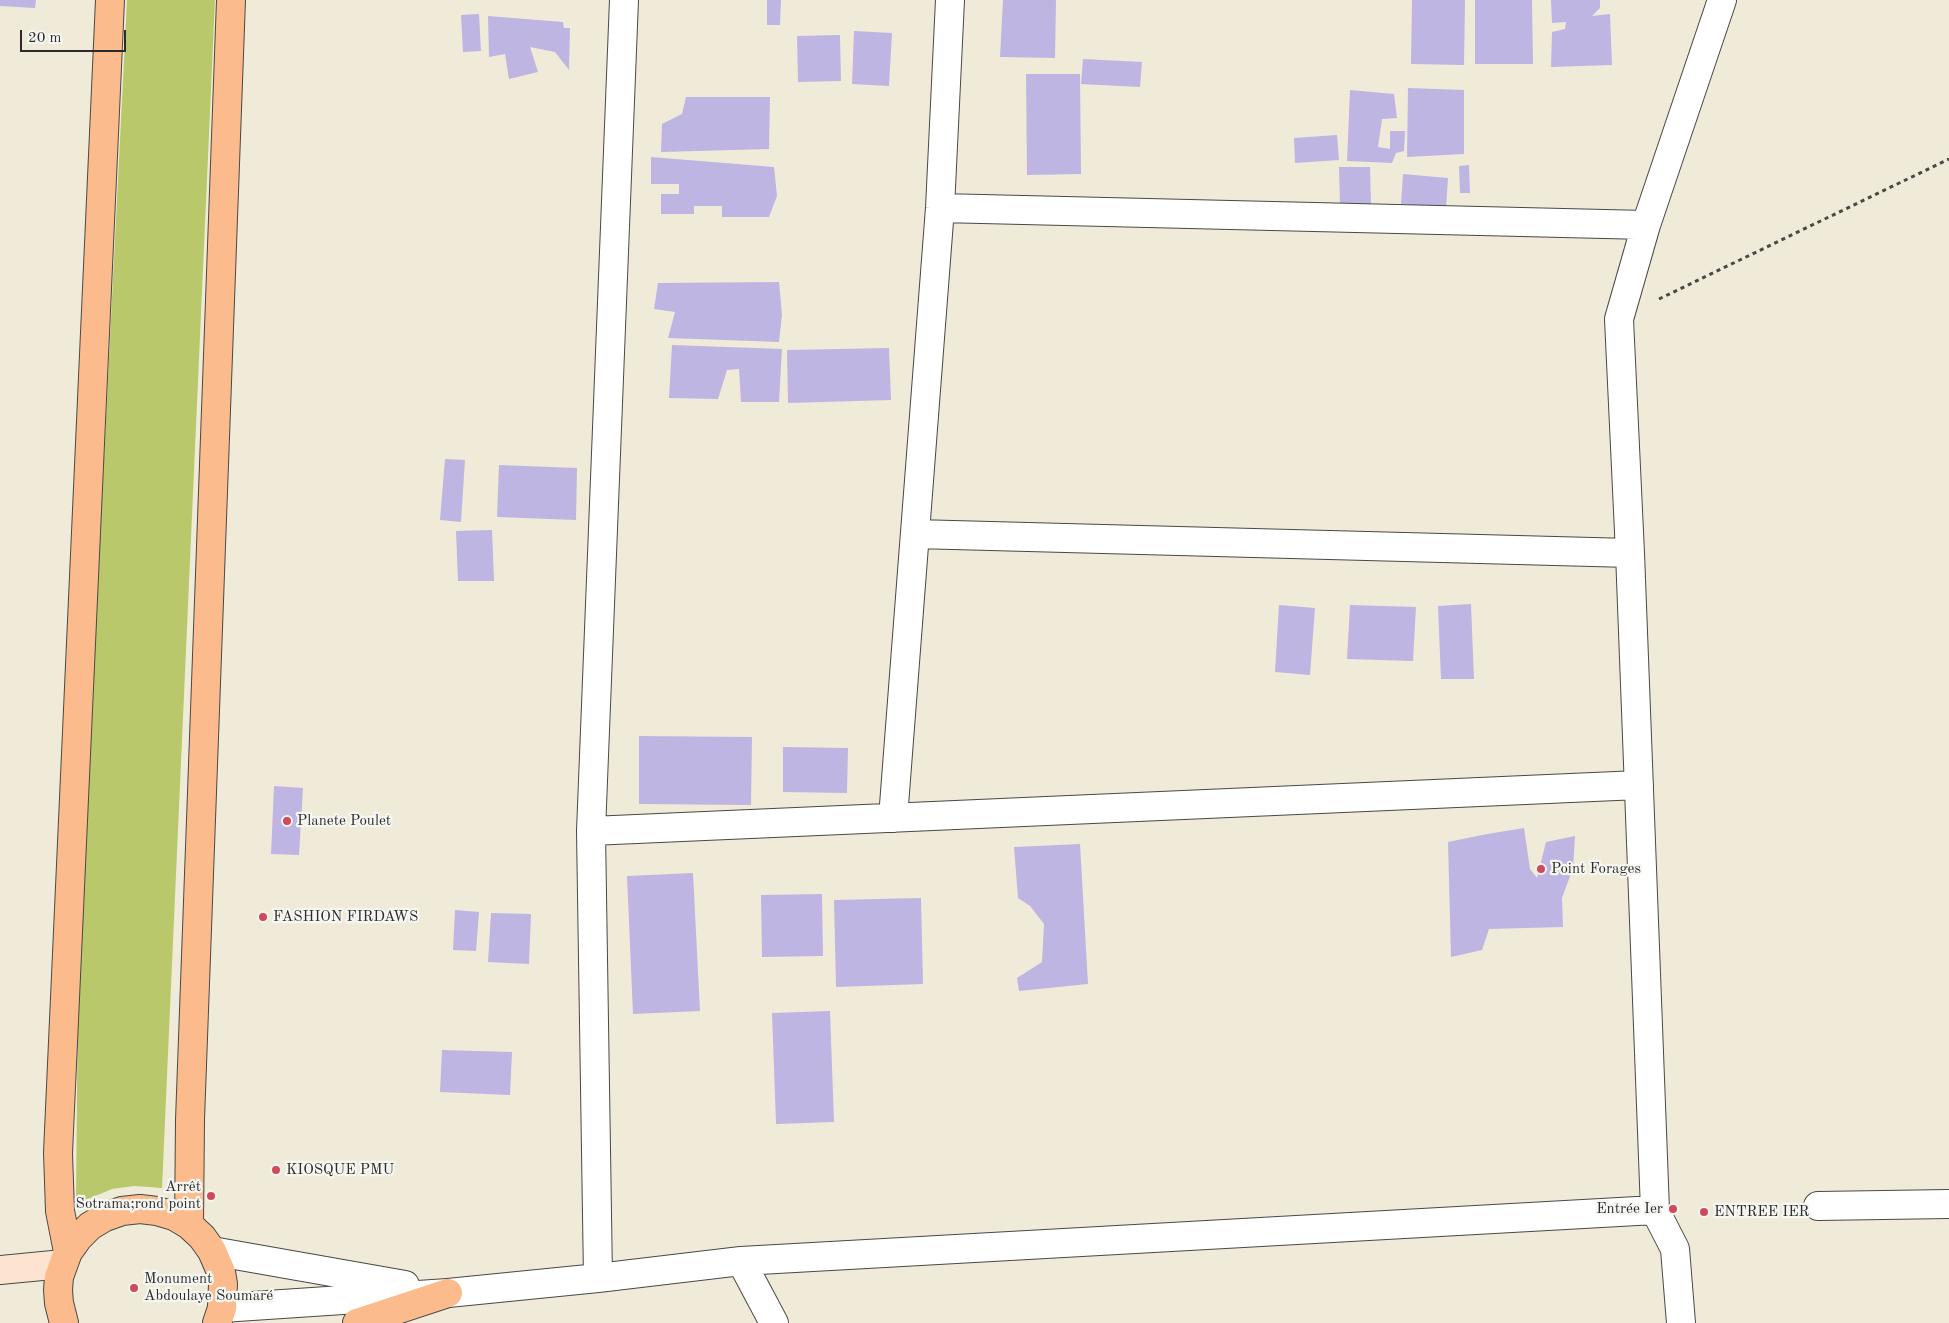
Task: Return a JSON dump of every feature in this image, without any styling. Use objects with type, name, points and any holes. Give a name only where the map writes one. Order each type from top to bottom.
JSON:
[{"type":"main road","points":[[64,1323],[58,1290],[65,1258],[60,1211],[58,1153],[110,0]]},
{"type":"main road","points":[[189,1225],[190,1120],[231,0]]},
{"type":"main road","points":[[0,1270],[65,1258],[78,1238],[90,1226],[105,1217],[122,1211],[140,1209],[157,1211],[174,1216],[189,1225],[202,1236],[212,1251],[221,1272],[224,1296],[219,1315]]},
{"type":"main road","points":[[357,1323],[448,1293]]},
{"type":"street","points":[[598,1278],[591,831],[624,0]]},
{"type":"street","points":[[893,818],[940,208],[950,0]]},
{"type":"street","points":[[1681,1323],[1676,1249],[1655,1210],[1630,553],[1619,319],[1646,225],[1722,0]]},
{"type":"street","points":[[940,208],[1646,225]]},
{"type":"street","points":[[915,534],[1630,553]]},
{"type":"street","points":[[591,831],[1639,785]]},
{"type":"street","points":[[1818,1206],[1949,1204]]},
{"type":"street","points":[[219,1315],[598,1278],[741,1261],[1655,1210]]},
{"type":"street","points":[[212,1251],[448,1293]]},
{"type":"street","points":[[741,1261],[774,1323]]},
{"type":"path","points":[[1619,319],[1949,159]]},
{"type":"green space","points":[[127,0],[215,0],[162,1188],[134,1186],[112,1189],[76,1204],[78,978]]},
{"type":"building","points":[[0,0],[36,0],[35,8],[0,6]]},
{"type":"building","points":[[767,0],[781,0],[780,25],[767,25]]},
{"type":"building","points":[[1003,0],[1056,0],[1055,58],[1000,57]]},
{"type":"building","points":[[1412,0],[1465,0],[1464,65],[1411,64]]},
{"type":"building","points":[[1475,0],[1532,0],[1533,64],[1475,64]]},
{"type":"building","points":[[1551,0],[1600,0],[1600,8],[1592,16],[1610,14],[1612,65],[1551,67],[1552,32],[1565,29],[1566,22],[1552,23]]},
{"type":"building","points":[[479,14],[481,51],[463,52],[461,15]]},
{"type":"building","points":[[488,16],[563,22],[564,28],[570,28],[569,70],[555,52],[530,47],[538,72],[509,79],[505,54],[489,57]]},
{"type":"building","points":[[854,31],[892,33],[889,86],[852,84]]},
{"type":"building","points":[[840,35],[841,81],[798,82],[797,36]]},
{"type":"building","points":[[1083,59],[1142,62],[1140,87],[1081,84]]},
{"type":"building","points":[[1026,74],[1080,74],[1081,174],[1027,175]]},
{"type":"building","points":[[1408,88],[1464,90],[1464,154],[1407,157]]},
{"type":"building","points":[[1350,90],[1394,94],[1397,118],[1382,119],[1378,147],[1390,149],[1390,131],[1405,131],[1404,151],[1396,153],[1392,163],[1347,161]]},
{"type":"building","points":[[686,97],[770,97],[769,149],[661,152],[662,124],[682,114]]},
{"type":"building","points":[[1337,135],[1339,160],[1295,163],[1294,138]]},
{"type":"building","points":[[651,157],[774,167],[777,196],[769,217],[722,217],[722,206],[694,206],[694,214],[661,214],[661,194],[679,194],[679,184],[651,184]]},
{"type":"building","points":[[1469,165],[1470,193],[1460,193],[1459,166]]},
{"type":"building","points":[[1339,167],[1370,167],[1371,204],[1340,204]]},
{"type":"building","points":[[1403,174],[1448,178],[1446,208],[1401,204]]},
{"type":"building","points":[[779,282],[782,315],[779,342],[668,338],[675,312],[654,309],[658,283]]},
{"type":"building","points":[[672,345],[782,349],[779,402],[741,402],[739,369],[727,370],[718,399],[669,398]]},
{"type":"building","points":[[889,348],[891,400],[788,403],[787,350]]},
{"type":"building","points":[[445,459],[465,460],[461,522],[440,520]]},
{"type":"building","points":[[499,465],[577,468],[576,520],[497,517]]},
{"type":"building","points":[[492,530],[494,581],[458,581],[456,531]]},
{"type":"building","points":[[1471,604],[1474,679],[1441,679],[1438,606]]},
{"type":"building","points":[[1279,605],[1315,608],[1310,675],[1275,672]]},
{"type":"building","points":[[1350,605],[1416,607],[1413,661],[1347,659]]},
{"type":"building","points":[[639,736],[752,737],[751,805],[639,804]]},
{"type":"building","points":[[783,747],[848,748],[847,793],[783,792]]},
{"type":"building","name":"Planete Poulet","points":[[274,786],[303,788],[299,855],[271,854]]},
{"type":"building","points":[[1524,828],[1530,869],[1537,878],[1546,842],[1575,836],[1573,868],[1562,898],[1563,927],[1489,929],[1482,950],[1451,957],[1448,842]]},
{"type":"building","points":[[1080,844],[1088,984],[1019,991],[1017,978],[1042,962],[1044,924],[1030,906],[1018,898],[1014,847]]},
{"type":"building","points":[[693,873],[700,1011],[633,1014],[627,876]]},
{"type":"building","points":[[822,894],[823,956],[762,957],[761,895]]},
{"type":"building","points":[[921,898],[923,984],[836,987],[834,900]]},
{"type":"building","points":[[455,910],[479,912],[476,951],[453,950]]},
{"type":"building","points":[[491,913],[531,914],[529,964],[488,962]]},
{"type":"building","points":[[830,1011],[834,1122],[776,1124],[772,1013]]},
{"type":"building","points":[[442,1050],[512,1052],[510,1095],[440,1092]]},
{"type":"place","name":"Planete Poulet","points":[[287,821]]},
{"type":"place","name":"Point Forages","points":[[1541,869]]},
{"type":"place","name":"FASHION FIRDAWS","points":[[263,917]]},
{"type":"place","name":"KIOSQUE PMU","points":[[276,1170]]},
{"type":"place","name":"Arrêt Sotrama;rond point","points":[[211,1196]]},
{"type":"place","name":"Entrée Ier","points":[[1673,1209]]},
{"type":"place","name":"ENTREE IER","points":[[1704,1212]]},
{"type":"place","name":"Monument Abdoulaye Soumaré","points":[[134,1288]]}]
